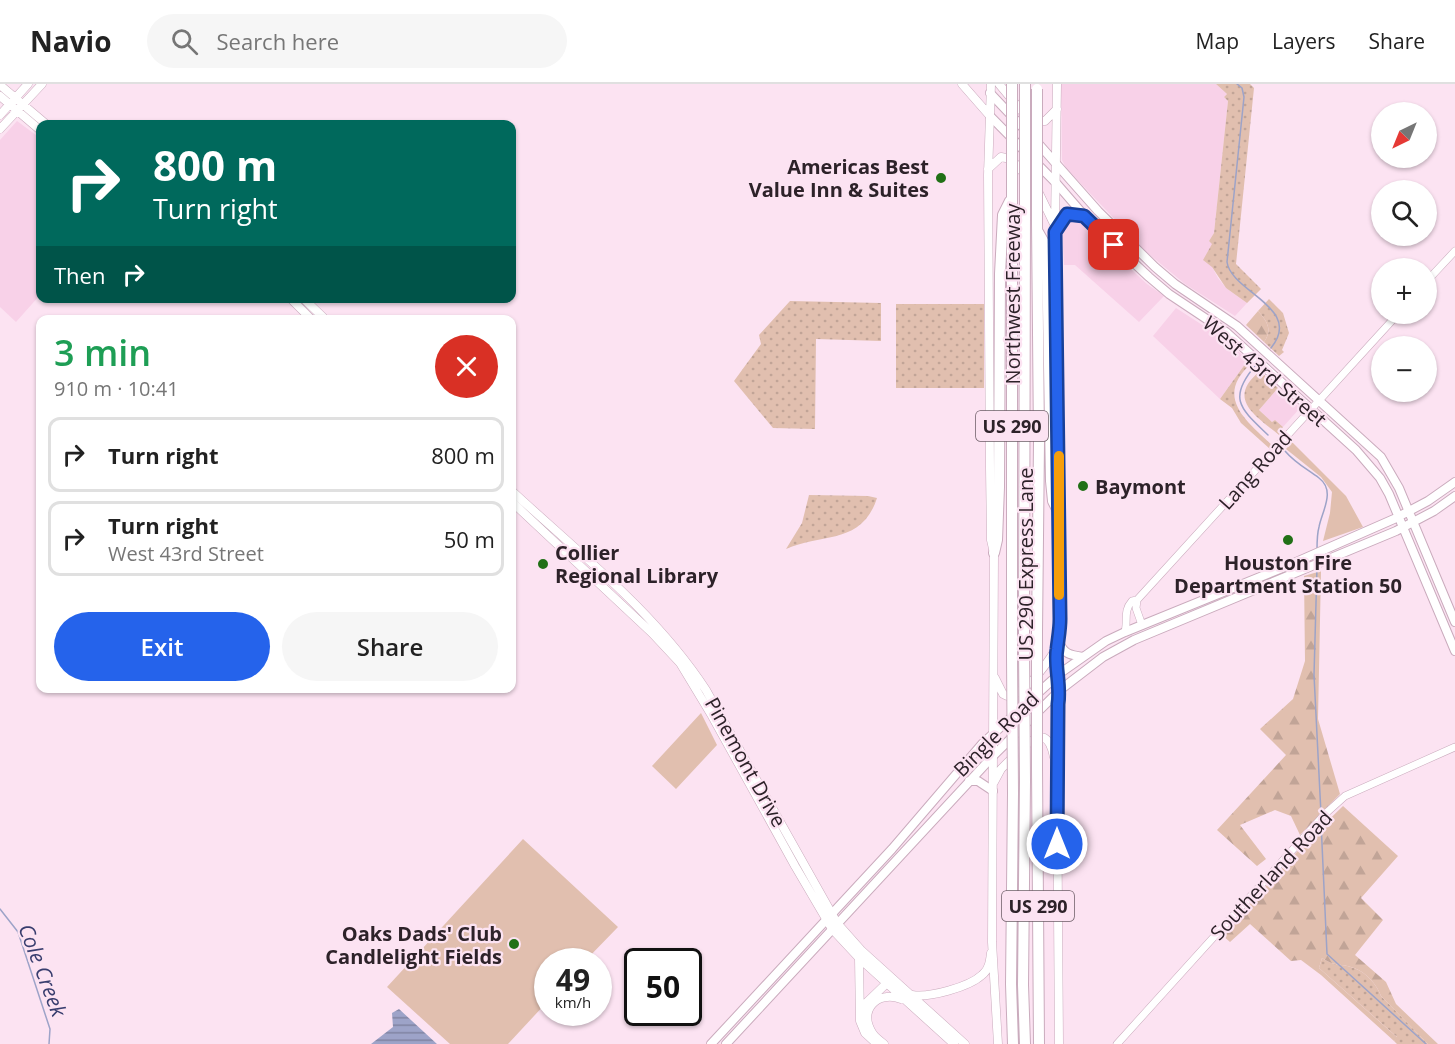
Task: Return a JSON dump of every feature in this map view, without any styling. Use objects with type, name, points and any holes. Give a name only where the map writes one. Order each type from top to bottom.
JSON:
[{"type":"highway","name":"Northwest Freeway","points":[[1012,84],[1011,984],[1013,1044]]},
{"type":"highway","name":"US 290 Express Lane","points":[[1025,84],[1023,986],[1025,1044]]},
{"type":"highway","name":"Northwest Freeway","points":[[1037,86],[1039,442],[1036,632],[1039,1044]]},
{"type":"highway","points":[[994,553],[997,540],[999,487],[1000,274],[1003,215],[1012,195]]},
{"type":"highway","points":[[1037,227],[1047,248],[1051,482],[1053,501],[1058,511]]},
{"type":"main road","points":[[0,115],[28,84]]},
{"type":"main road","points":[[0,129],[42,84]]},
{"type":"main road","name":"West 43rd Street","points":[[962,84],[1105,237],[1166,292],[1226,332],[1356,450],[1380,478],[1400,516],[1455,651]]},
{"type":"main road","name":"West 43rd Street","points":[[982,84],[991,88],[1098,211],[1134,247],[1175,284],[1237,326],[1365,441],[1391,471],[1410,511],[1455,622]]},
{"type":"main road","points":[[999,84],[1030,120],[1045,121],[1057,109]]},
{"type":"main road","points":[[1057,84],[1055,228],[1060,690],[1057,776],[1059,1044]]},
{"type":"main road","points":[[0,85],[16,111],[36,127]]},
{"type":"main road","points":[[991,88],[988,169],[991,540],[994,553],[992,942],[998,1044]]},
{"type":"main road","points":[[0,96],[22,105],[41,120]]},
{"type":"main road","points":[[988,169],[1000,158],[1011,159],[1036,187],[1055,228]]},
{"type":"main road","points":[[1055,228],[1067,214],[1086,218],[1098,211]]},
{"type":"main road","points":[[1105,237],[1117,240],[1125,247],[1134,247]]},
{"type":"main road","points":[[1166,292],[1175,284]]},
{"type":"main road","points":[[295,303],[307,315]]},
{"type":"main road","points":[[308,303],[321,315]]},
{"type":"main road","points":[[1356,450],[1365,441]]},
{"type":"main road","name":"Bingle Road","points":[[711,1044],[892,849],[994,732],[1059,674],[1106,641],[1400,516],[1455,482]]},
{"type":"main road","name":"Pinemont Drive","points":[[516,495],[662,631],[685,658],[706,690],[758,791],[829,918],[859,958],[965,1044]]},
{"type":"main road","name":"Bingle Road","points":[[726,1044],[969,781],[1060,690],[1108,655],[1134,640],[1404,527],[1455,496]]},
{"type":"main road","name":"Pinemont Drive","points":[[516,506],[652,633],[680,663],[753,781]]},
{"type":"main road","points":[[1287,566],[1291,575]]},
{"type":"main road","points":[[1108,655],[1142,625]]},
{"type":"main road","points":[[994,671],[996,682],[1003,694],[1014,695],[1037,676],[1058,645]]},
{"type":"main road","points":[[1058,645],[1066,653],[1083,657]]},
{"type":"main road","points":[[993,787],[1001,769],[1037,736],[1045,738],[1052,745],[1057,776]]},
{"type":"main road","points":[[969,781],[993,787]]},
{"type":"main road","points":[[892,849],[901,855]]},
{"type":"main road","name":"Pinemont Drive","points":[[835,926],[889,981]]},
{"type":"main road","points":[[884,1044],[872,1032],[867,1014],[877,999],[892,995],[909,998],[924,997],[948,991],[983,975],[989,963],[992,942]]},
{"type":"main road","points":[[859,958],[860,1022],[865,1033],[877,1044]]},
{"type":"main road","points":[[772,978],[779,986]]},
{"type":"main road","points":[[860,1022],[864,1005],[889,981]]},
{"type":"main road","name":"Pinemont Drive","points":[[909,998],[954,1044]]},
{"type":"street","points":[[1437,270],[1455,251]]},
{"type":"street","name":"Lang Road","points":[[1125,632],[1126,610],[1132,601],[1137,600],[1389,324]]},
{"type":"street","points":[[1137,600],[1136,608],[1142,625]]},
{"type":"street","name":"Southerland Road","points":[[1117,1044],[1325,814],[1345,796],[1455,747]]},
{"type":"shaded area","points":[[1061,84],[1216,84],[1227,94],[1224,97],[1228,101],[1214,233],[1209,241],[1212,243],[1212,267],[1218,278],[1226,288],[1247,303],[1235,316],[1185,284],[1144,250],[1066,168],[1062,160]]},
{"type":"shaded area","points":[[17,121],[36,135],[36,300],[16,322],[0,307],[0,140]]},
{"type":"shaded area","points":[[1068,218],[1077,219],[1147,284],[1164,296],[1139,322],[1075,265],[1064,265],[1062,230]]},
{"type":"shaded area","points":[[1176,308],[1224,339],[1248,360],[1220,399],[1153,336]]},
{"type":"shaded area","points":[[1278,388],[1300,408],[1283,427],[1275,420],[1272,422],[1259,410]]},
{"type":"green space","points":[[1216,84],[1250,84],[1254,88],[1236,264],[1261,289],[1247,303],[1226,288],[1212,267],[1203,260],[1212,244],[1209,241],[1214,233],[1228,101],[1224,97],[1227,94]]},
{"type":"green space","points":[[1269,299],[1283,313],[1289,333],[1282,350],[1284,352],[1279,356],[1264,342],[1268,334],[1268,326],[1258,311]]},
{"type":"green space","points":[[790,301],[881,303],[881,341],[816,339],[815,429],[773,428],[734,381],[761,344],[759,335]]},
{"type":"green space","points":[[896,304],[984,304],[984,388],[896,388]]},
{"type":"green space","points":[[1258,311],[1268,326],[1267,338],[1264,342],[1246,325]]},
{"type":"green space","points":[[1248,360],[1252,363],[1235,386],[1235,397],[1244,417],[1272,445],[1270,449],[1241,423],[1232,408],[1220,399]]},
{"type":"green space","points":[[1260,371],[1278,388],[1259,410],[1272,422],[1275,420],[1283,427],[1281,430],[1284,433],[1279,435],[1253,413],[1245,398],[1245,390],[1250,381]]},
{"type":"green space","points":[[1292,442],[1346,496],[1363,527],[1323,541],[1330,513],[1332,492],[1321,477],[1286,449]]},
{"type":"green space","points":[[809,495],[877,498],[862,524],[851,531],[786,549],[802,523]]},
{"type":"green space","points":[[1321,571],[1318,719],[1340,794],[1300,835],[1291,816],[1275,810],[1240,825],[1266,859],[1257,866],[1217,830],[1286,755],[1260,729],[1293,699],[1305,661],[1304,576]]},
{"type":"green space","points":[[701,713],[717,745],[676,789],[652,766]]},
{"type":"green space","points":[[1343,806],[1398,856],[1361,898],[1383,920],[1355,955],[1386,982],[1396,1004],[1438,1044],[1428,1044],[1381,996],[1370,979],[1358,970],[1331,963],[1322,958],[1319,968],[1398,1038],[1394,1041],[1321,975],[1301,960],[1291,961],[1250,924],[1230,942],[1222,935],[1304,844]]},
{"type":"green space","name":"Oaks Dads' Club Candlelight Fields","points":[[523,839],[618,927],[598,948],[534,948],[534,1016],[508,1044],[450,1044],[387,987]]},
{"type":"green space","points":[[1322,958],[1331,963],[1354,968],[1367,976],[1381,996],[1428,1044],[1397,1044],[1394,1041],[1397,1037],[1319,968]]},
{"type":"water","points":[[399,1009],[437,1044],[371,1044],[393,1027],[392,1013]]},
{"type":"waterway","points":[[1237,84],[1242,88],[1244,97],[1227,262],[1231,273],[1273,311],[1279,322],[1279,334],[1271,348]]},
{"type":"waterway","points":[[1255,366],[1241,387],[1241,403],[1251,418],[1268,435]]},
{"type":"waterway","points":[[1285,451],[1319,478],[1327,489],[1318,532],[1317,550]]},
{"type":"waterway","points":[[1317,567],[1314,675],[1321,814]]},
{"type":"waterway","points":[[1321,822],[1327,954],[1426,1044]]},
{"type":"waterway","name":"Cole Creek","points":[[0,909],[18,932],[50,1029],[49,1044]]},
{"type":"slow traffic","points":[[1059,456],[1059,595]]},
{"type":"place","name":"Americas Best Value Inn & Suites","points":[[941,178]]},
{"type":"place","name":"Baymont","points":[[1083,486]]},
{"type":"place","name":"Houston Fire Department Station 50","points":[[1288,540]]},
{"type":"place","name":"Collier Regional Library","points":[[543,564]]},
{"type":"place","name":"Oaks Dads' Club Candlelight Fields","points":[[514,944]]},
{"type":"route","points":[[1057,844],[1060,690],[1056,649],[1059,641],[1060,619],[1055,232],[1067,214],[1071,213],[1084,216],[1114,245]]}]
